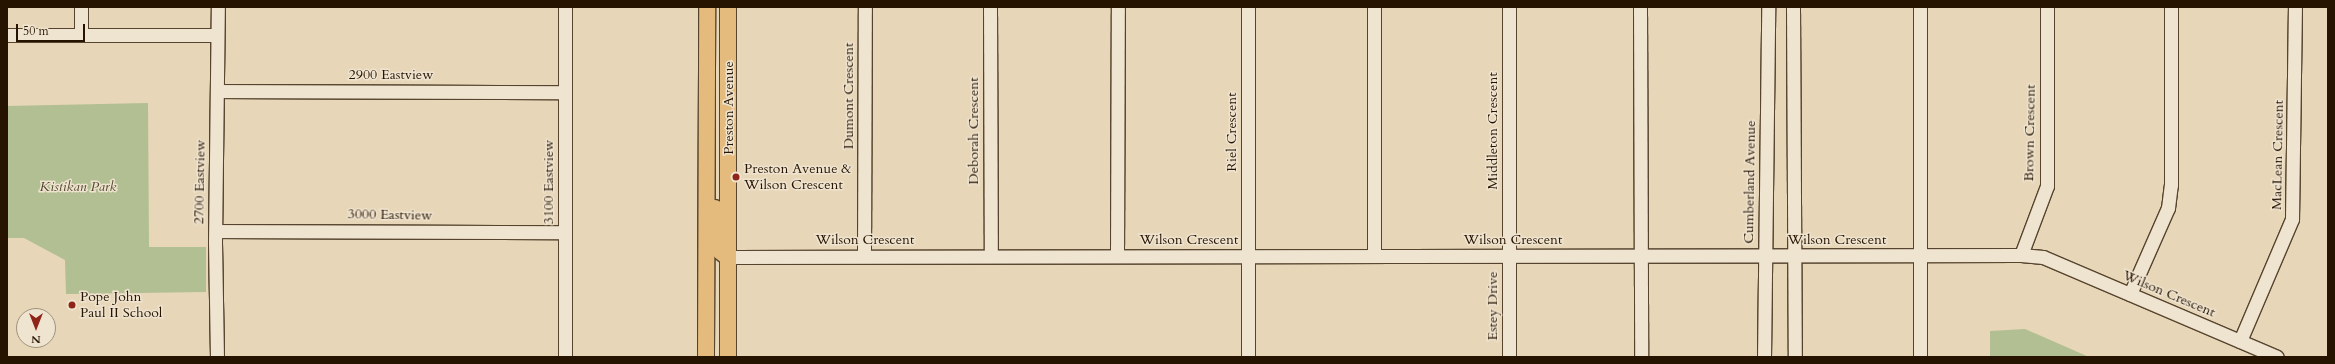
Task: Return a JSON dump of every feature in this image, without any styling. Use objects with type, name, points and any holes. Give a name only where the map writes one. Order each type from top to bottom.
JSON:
[{"type":"main road","name":"Preston Avenue","points":[[706,357],[705,274],[708,188],[707,7]]},
{"type":"main road","name":"Preston Avenue","points":[[728,7],[728,357]]},
{"type":"main road","name":"Preston Avenue","points":[[708,188],[715,203],[721,252],[729,257]]},
{"type":"main road","points":[[705,274],[729,257]]},
{"type":"street","points":[[81,7],[81,34]]},
{"type":"street","name":"2700 Eastview","points":[[217,357],[216,231],[218,7]]},
{"type":"street","name":"3100 Eastview","points":[[565,7],[566,357]]},
{"type":"street","name":"Dumont Crescent","points":[[864,256],[865,7]]},
{"type":"street","name":"Deborah Crescent","points":[[990,7],[991,256]]},
{"type":"street","points":[[1118,7],[1118,256]]},
{"type":"street","name":"Riel Crescent","points":[[1248,7],[1248,357]]},
{"type":"street","points":[[1374,7],[1374,256]]},
{"type":"street","name":"Middleton Crescent","points":[[1509,7],[1510,256]]},
{"type":"street","points":[[1640,7],[1641,357]]},
{"type":"street","name":"Cumberland Avenue","points":[[1764,357],[1768,7]]},
{"type":"street","points":[[1793,7],[1795,357]]},
{"type":"street","points":[[1920,7],[1920,357]]},
{"type":"street","name":"Brown Crescent","points":[[2022,255],[2047,186],[2047,7]]},
{"type":"street","points":[[2130,294],[2168,208],[2171,185],[2171,7]]},
{"type":"street","name":"MacLean Crescent","points":[[2240,341],[2292,219],[2295,7]]},
{"type":"street","points":[[7,35],[217,35]]},
{"type":"street","name":"2900 Eastview","points":[[217,91],[565,92]]},
{"type":"street","name":"3000 Eastview","points":[[216,231],[565,232]]},
{"type":"street","name":"Wilson Crescent","points":[[729,257],[2022,255],[2043,257],[2277,357]]},
{"type":"street","name":"Estey Drive","points":[[1509,357],[1510,256]]},
{"type":"green space","name":"Kistikan Park","points":[[148,103],[149,247],[206,247],[206,292],[66,294],[65,260],[24,238],[7,238],[7,106]]},
{"type":"green space","points":[[2025,329],[2089,357],[1990,357],[1990,331]]},
{"type":"place","name":"Preston Avenue & Wilson Crescent","points":[[736,177]]},
{"type":"place","name":"Pope John Paul II School","points":[[72,305]]}]
